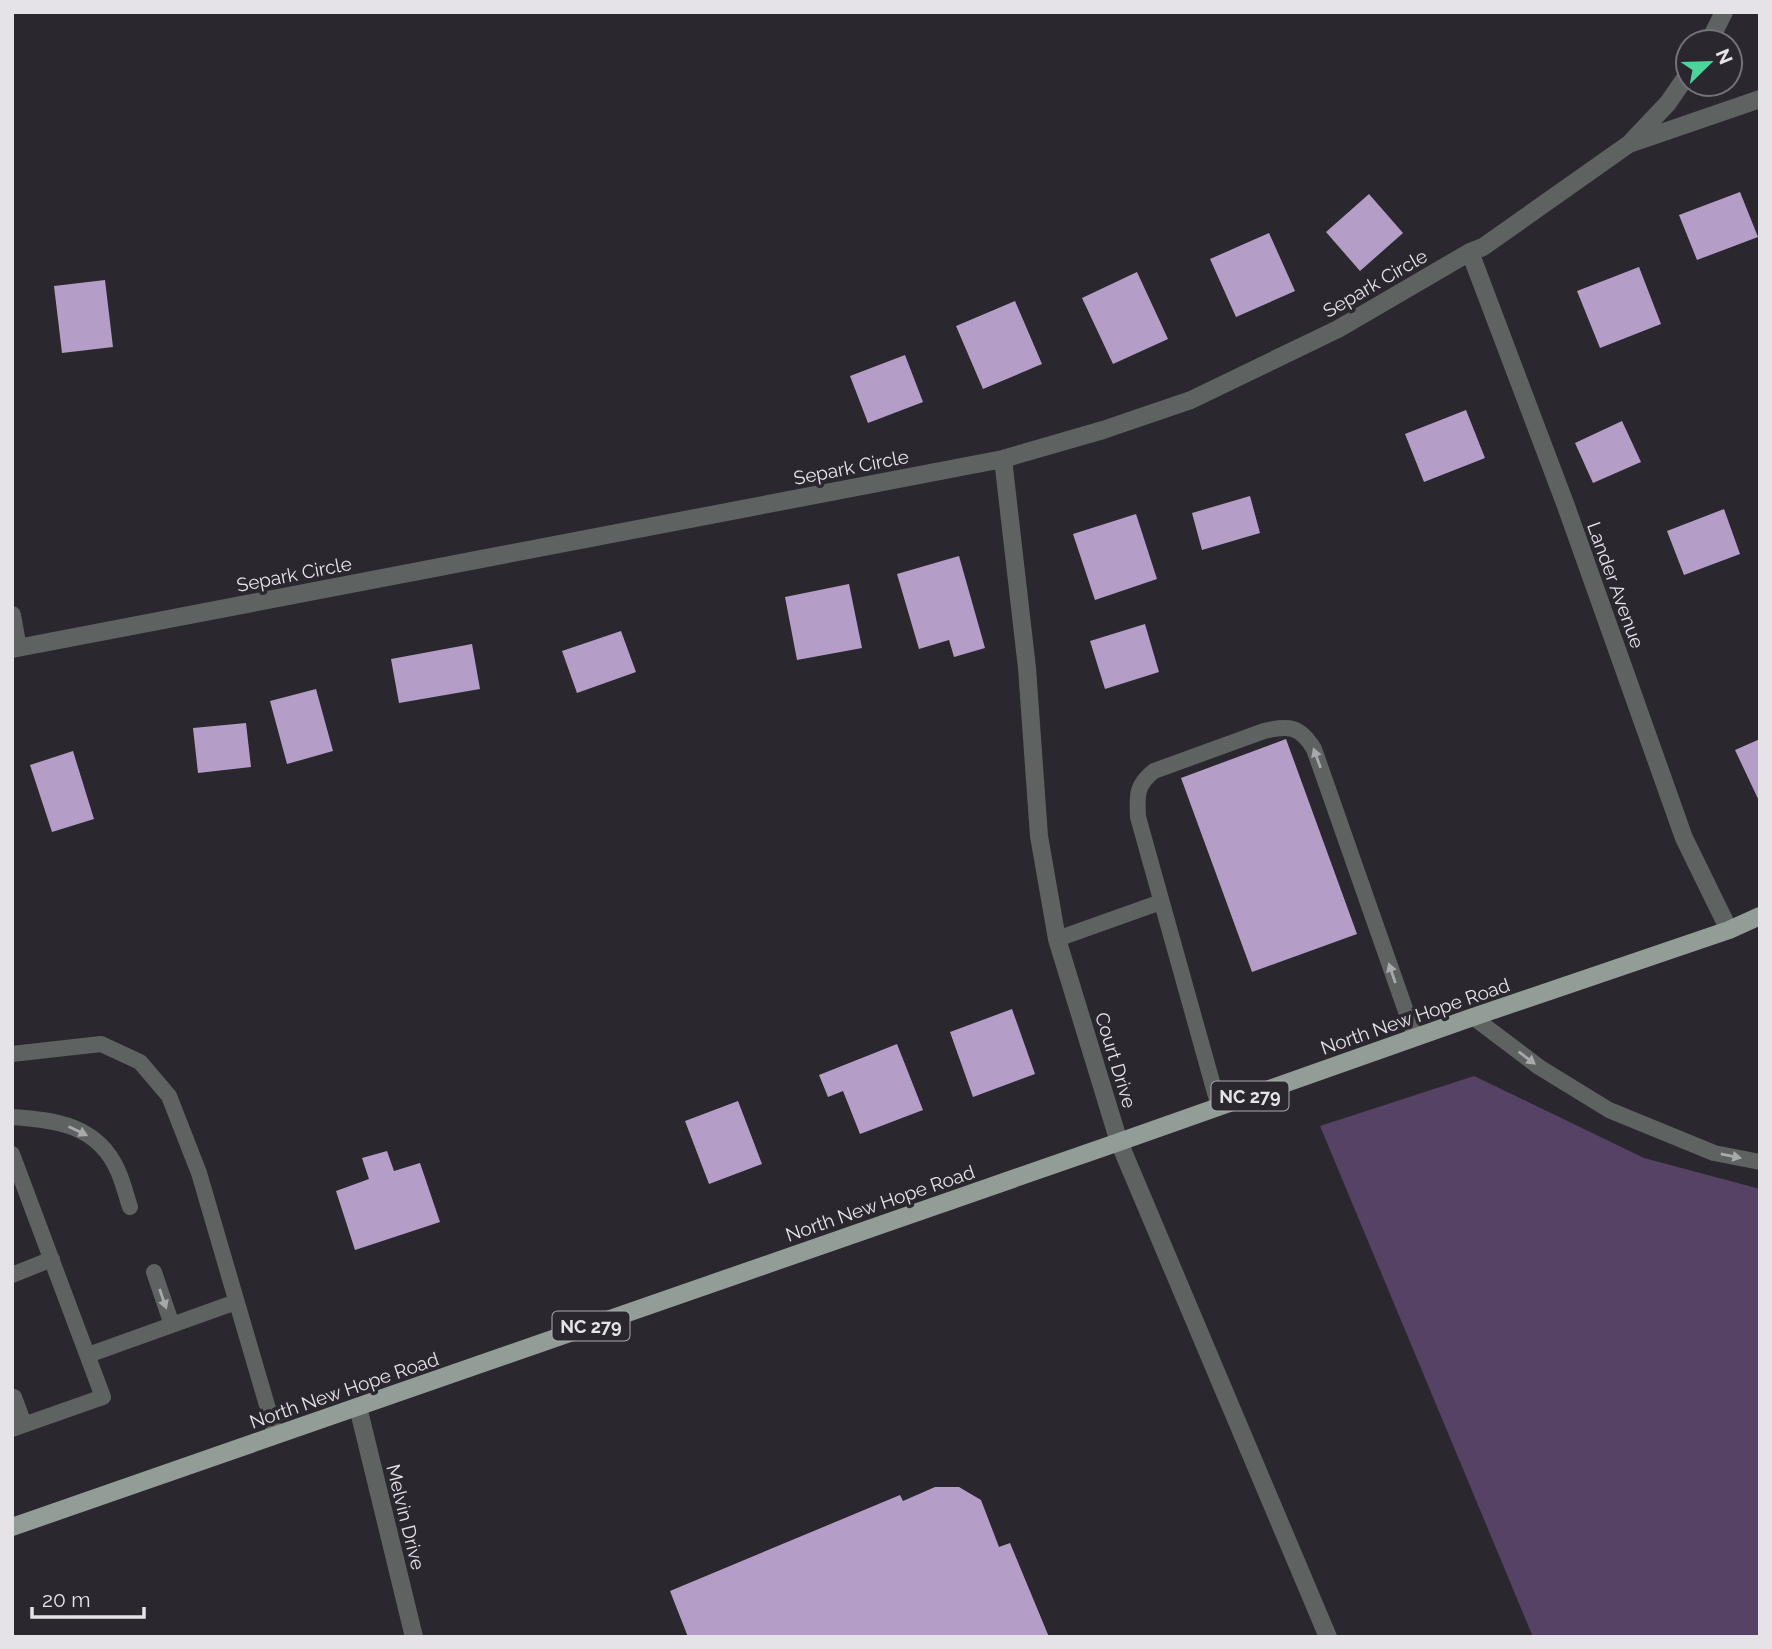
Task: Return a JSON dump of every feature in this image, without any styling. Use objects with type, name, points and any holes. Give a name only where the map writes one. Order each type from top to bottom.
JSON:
[{"type":"main road","name":"North New Hope Road","points":[[12,1527],[1472,1017],[1729,930],[1760,916]]},
{"type":"street","points":[[1716,28],[1724,12]]},
{"type":"street","name":"Separk Circle","points":[[15,648],[1003,459],[1103,430],[1191,400],[1338,329],[1483,247],[1629,144],[1674,94]]},
{"type":"street","name":"Separk Circle","points":[[1629,144],[1760,99]]},
{"type":"street","name":"Lander Avenue","points":[[1470,252],[1566,506],[1684,838],[1729,930]]},
{"type":"street","name":"Court Drive","points":[[1003,459],[1027,668],[1039,836],[1057,939],[1119,1142],[1328,1637]]},
{"type":"street","points":[[12,615],[15,648]]},
{"type":"street","name":"Melvin Drive","points":[[358,1407],[414,1637]]},
{"type":"lane","points":[[1219,1107],[1138,817],[1137,795],[1143,779],[1154,771],[1264,731],[1280,727],[1294,728],[1306,736],[1314,749],[1415,1037]]},
{"type":"lane","points":[[1057,939],[1161,902]]},
{"type":"lane","points":[[1472,1017],[1539,1067],[1609,1110],[1714,1153],[1760,1162]]},
{"type":"lane","points":[[12,1054],[100,1044],[140,1062],[169,1096],[199,1173],[276,1436]]},
{"type":"lane","points":[[12,1117],[47,1119],[77,1128],[98,1142],[117,1168],[130,1207]]},
{"type":"lane","points":[[12,1154],[103,1397],[18,1426],[14,1397]]},
{"type":"lane","points":[[12,1275],[52,1259]]},
{"type":"lane","points":[[153,1272],[172,1325]]},
{"type":"lane","points":[[88,1355],[236,1302]]},
{"type":"shaded area","points":[[1474,1076],[1644,1158],[1760,1189],[1760,1637],[1533,1637],[1320,1126]]},
{"type":"building","points":[[1740,192],[1758,237],[1697,260],[1679,215]]},
{"type":"building","points":[[1369,194],[1403,233],[1360,271],[1326,232]]},
{"type":"building","points":[[1269,233],[1295,291],[1236,317],[1210,259]]},
{"type":"building","points":[[1639,267],[1661,324],[1600,348],[1577,291]]},
{"type":"building","points":[[1137,272],[1168,339],[1113,364],[1082,298]]},
{"type":"building","points":[[105,280],[113,347],[62,353],[54,286]]},
{"type":"building","points":[[1015,301],[1042,364],[983,389],[956,326]]},
{"type":"building","points":[[905,355],[923,402],[868,423],[850,376]]},
{"type":"building","points":[[1466,410],[1485,458],[1424,482],[1405,434]]},
{"type":"building","points":[[1622,421],[1641,462],[1593,483],[1575,443]]},
{"type":"building","points":[[1250,496],[1260,533],[1202,550],[1192,513]]},
{"type":"building","points":[[1724,509],[1740,554],[1684,575],[1667,531]]},
{"type":"building","points":[[1136,514],[1157,579],[1095,600],[1073,534]]},
{"type":"building","points":[[959,556],[985,648],[954,657],[949,640],[919,649],[897,574]]},
{"type":"building","points":[[849,584],[862,648],[797,660],[785,597]]},
{"type":"building","points":[[1145,624],[1159,672],[1105,689],[1090,641]]},
{"type":"building","points":[[621,631],[636,672],[577,693],[562,651]]},
{"type":"building","points":[[472,644],[480,689],[399,703],[391,659]]},
{"type":"building","points":[[316,689],[333,751],[287,764],[270,701]]},
{"type":"building","points":[[246,723],[251,767],[198,773],[193,728]]},
{"type":"building","points":[[1286,739],[1357,934],[1252,972],[1181,778]]},
{"type":"building","points":[[1760,739],[1760,803],[1735,750]]},
{"type":"building","points":[[73,751],[94,819],[52,832],[30,765]]},
{"type":"building","points":[[1012,1009],[1035,1074],[973,1097],[950,1032]]},
{"type":"building","points":[[897,1044],[923,1110],[860,1134],[843,1091],[828,1097],[819,1075]]},
{"type":"building","points":[[738,1101],[762,1164],[709,1184],[685,1121]]},
{"type":"building","points":[[387,1151],[394,1171],[420,1163],[440,1222],[355,1250],[336,1191],[369,1179],[362,1158]]},
{"type":"building","points":[[935,1487],[959,1487],[981,1500],[999,1547],[1010,1543],[1049,1637],[688,1637],[670,1591],[900,1495],[903,1501]]}]
